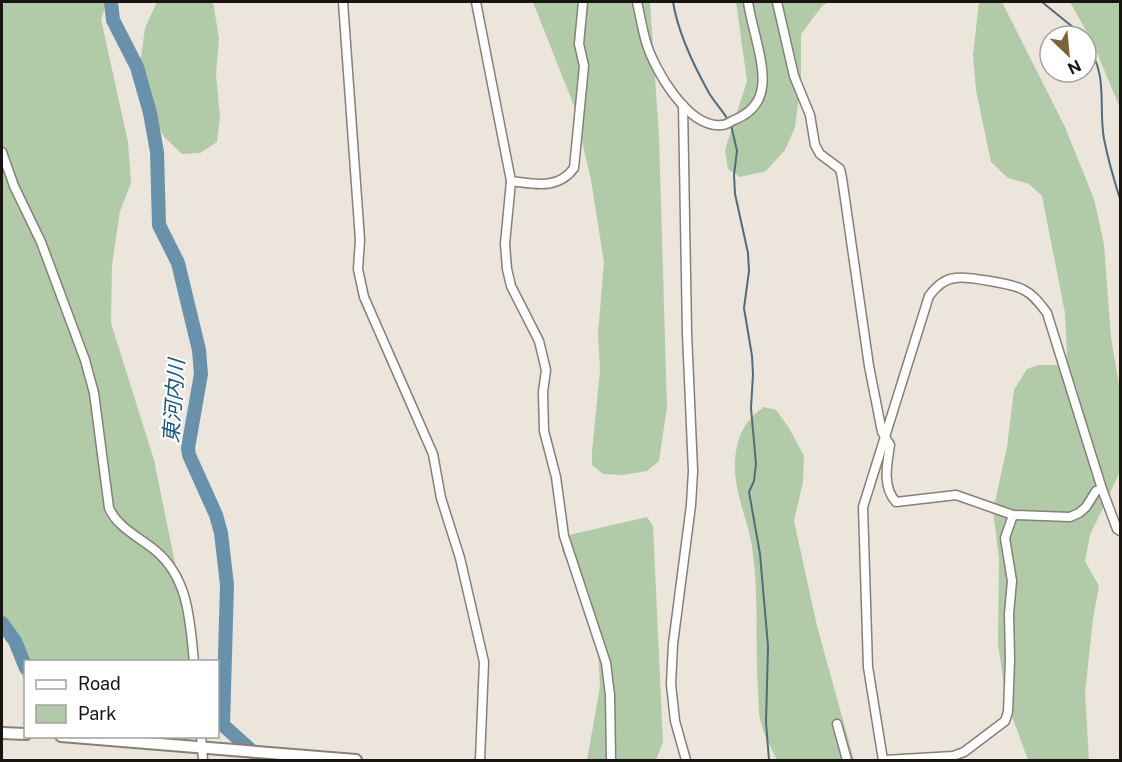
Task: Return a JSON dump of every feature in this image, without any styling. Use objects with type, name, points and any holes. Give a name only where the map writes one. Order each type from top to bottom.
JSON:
[{"type":"street","points":[[343,2],[351,87],[360,240],[359,281],[433,454],[441,498],[460,558],[484,662],[480,760]]},
{"type":"street","points":[[476,2],[511,181],[505,244],[507,269],[511,286],[539,341],[546,370],[543,392],[544,431],[556,477],[564,536],[606,663],[610,695],[611,760]]},
{"type":"street","points":[[511,181],[545,186],[568,177],[574,168],[584,66],[579,44],[583,2]]},
{"type":"street","points":[[637,2],[647,44],[658,70],[683,105],[695,117],[709,124],[722,125],[745,115],[753,108],[760,97],[763,86],[762,70],[748,2]]},
{"type":"street","points":[[777,2],[794,76],[810,115],[814,145],[820,154],[840,169],[842,177],[868,366],[882,432],[891,445],[887,466],[890,495],[896,502],[956,495],[1013,515],[1070,517],[1079,513],[1096,491],[1102,489]]},
{"type":"street","points":[[683,105],[687,341],[693,471],[691,505],[673,644],[671,684],[675,721],[686,760]]},
{"type":"street","points":[[2,152],[14,186],[41,242],[85,360],[94,393],[108,508],[114,519],[158,552],[170,566],[184,592],[194,660]]},
{"type":"street","points":[[1013,515],[1005,538],[1012,581],[1009,614],[1008,702],[1005,722],[963,752],[953,756],[884,760],[868,667],[863,507],[929,296],[934,289],[945,281],[956,278],[1015,285],[1037,299],[1047,313],[1102,489],[1117,529],[1120,531]]},
{"type":"street","points":[[837,724],[847,760]]},
{"type":"street","points":[[2,733],[24,734]]},
{"type":"street","points":[[108,738],[201,742],[356,760]]},
{"type":"street","points":[[201,742],[203,760]]},
{"type":"green space","points":[[2,2],[107,2],[101,19],[128,142],[131,183],[120,211],[112,265],[111,323],[154,460],[195,660],[24,660],[24,680],[2,622]]},
{"type":"green space","points":[[157,2],[213,2],[219,38],[216,75],[220,116],[217,142],[200,153],[182,154],[164,137],[152,115],[140,65],[145,28]]},
{"type":"green space","points":[[533,2],[650,2],[659,137],[667,407],[659,461],[647,471],[623,475],[603,474],[592,465],[600,371],[598,333],[604,262],[591,180],[574,106]]},
{"type":"green space","points":[[736,2],[830,2],[823,5],[801,34],[801,80],[795,127],[785,150],[766,171],[740,177],[728,169],[725,150],[747,81]]},
{"type":"green space","points":[[979,2],[1002,2],[1038,73],[1038,84],[1043,84],[1065,127],[1094,199],[1104,244],[1111,338],[1120,390],[1120,467],[1118,476],[1090,535],[1085,561],[1099,586],[1085,693],[1089,760],[1028,760],[1006,700],[998,644],[999,558],[993,511],[1007,447],[1014,390],[1027,369],[1038,365],[1064,365],[1067,353],[1065,313],[1042,196],[1029,184],[1008,178],[991,162],[976,90],[973,55]]},
{"type":"green space","points":[[1070,2],[1120,2],[1120,108],[1098,55],[1098,24],[1082,24]]},
{"type":"green space","points":[[764,407],[776,410],[804,456],[803,482],[794,521],[817,626],[854,760],[777,760],[761,723],[757,674],[755,571],[751,542],[737,485],[735,461],[743,430],[751,418]]},
{"type":"green space","points":[[647,517],[653,526],[663,742],[656,760],[587,760],[600,687],[598,647],[572,570],[562,551],[562,539],[573,534]]},
{"type":"waterway","name":"東河内川","points":[[111,2],[113,20],[137,67],[150,113],[157,152],[159,225],[178,263],[199,350],[201,374],[188,448],[216,515],[221,533],[227,585],[223,725],[262,760]]},
{"type":"waterway","points":[[673,2],[692,61],[709,93],[728,120]]},
{"type":"waterway","points":[[1042,2],[1069,24]]},
{"type":"waterway","points":[[1098,67],[1104,139],[1120,199]]},
{"type":"waterway","points":[[731,125],[737,151],[734,175],[735,194],[748,253],[749,271],[744,308],[752,356],[751,408],[756,464],[754,481],[749,492],[760,554],[768,646],[766,723],[769,760]]},
{"type":"waterway","points":[[2,623],[15,641],[24,663]]},
{"type":"waterway","points":[[1120,657],[1120,668]]}]
